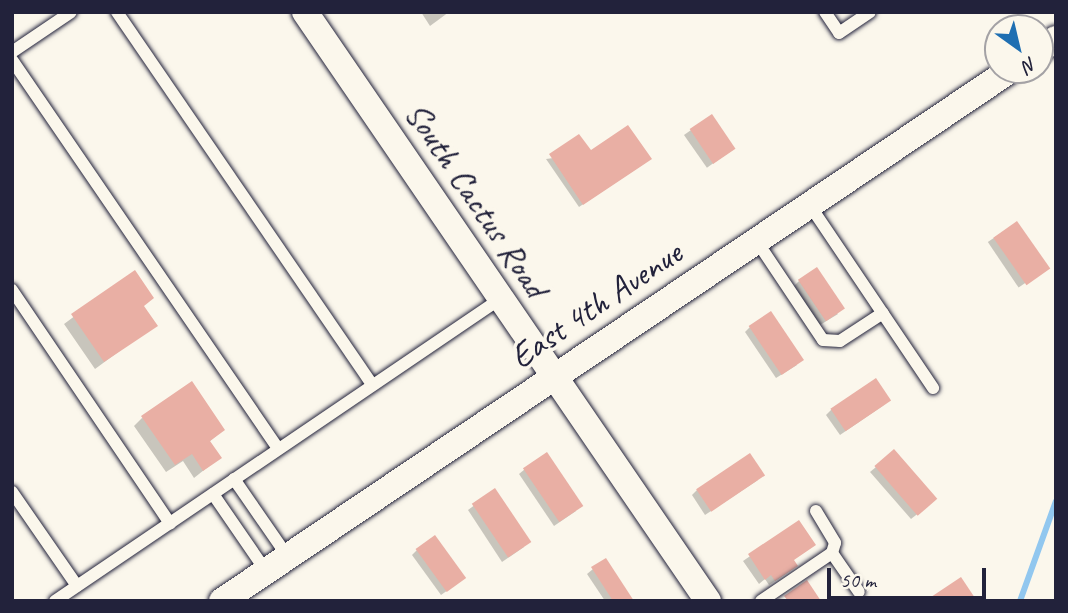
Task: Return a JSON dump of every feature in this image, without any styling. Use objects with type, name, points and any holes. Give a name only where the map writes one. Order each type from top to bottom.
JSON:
[{"type":"street","name":"South Cactus Road","points":[[305,12],[708,601]]},
{"type":"street","name":"East 4th Avenue","points":[[222,601],[989,84]]},
{"type":"lane","points":[[12,52],[71,12]]},
{"type":"lane","points":[[117,12],[372,385]]},
{"type":"lane","points":[[825,12],[839,33],[870,12]]},
{"type":"lane","points":[[12,60],[278,449]]},
{"type":"lane","points":[[809,204],[933,388]]},
{"type":"lane","points":[[756,240],[822,340],[840,341],[883,313]]},
{"type":"lane","points":[[12,290],[170,523]]},
{"type":"lane","points":[[55,601],[500,299]]},
{"type":"lane","points":[[234,479],[277,564]]},
{"type":"lane","points":[[12,492],[77,586]]},
{"type":"lane","points":[[213,494],[277,564]]},
{"type":"lane","points":[[761,601],[832,553],[835,543],[816,511]]},
{"type":"lane","points":[[832,553],[859,592]]},
{"type":"building","points":[[712,114],[735,149],[713,164],[690,129]]},
{"type":"building","points":[[628,125],[652,159],[583,205],[549,154],[579,134],[591,150]]},
{"type":"building","points":[[1017,221],[1050,269],[1027,285],[993,238]]},
{"type":"building","points":[[817,267],[845,308],[826,321],[798,280]]},
{"type":"building","points":[[135,270],[154,298],[144,306],[158,326],[104,362],[71,314]]},
{"type":"building","points":[[771,311],[804,360],[782,375],[749,326]]},
{"type":"building","points":[[876,378],[891,400],[846,431],[830,409]]},
{"type":"building","points":[[192,381],[225,430],[210,441],[222,458],[203,471],[192,454],[175,465],[141,416]]},
{"type":"building","points":[[894,449],[937,499],[918,516],[874,466]]},
{"type":"building","points":[[547,452],[583,506],[559,522],[523,468]]},
{"type":"building","points":[[750,453],[765,475],[711,512],[696,489]]},
{"type":"building","points":[[495,488],[531,542],[508,558],[472,504]]},
{"type":"building","points":[[799,520],[816,545],[794,560],[798,566],[775,581],[771,575],[765,580],[748,554]]},
{"type":"building","points":[[435,535],[466,578],[447,592],[416,549]]},
{"type":"building","points":[[606,558],[634,601],[613,601],[591,567]]},
{"type":"building","points":[[961,577],[977,601],[925,601]]},
{"type":"building","points":[[807,580],[821,601],[788,601],[784,596]]},
{"type":"waterway","points":[[1020,601],[1056,501]]}]
